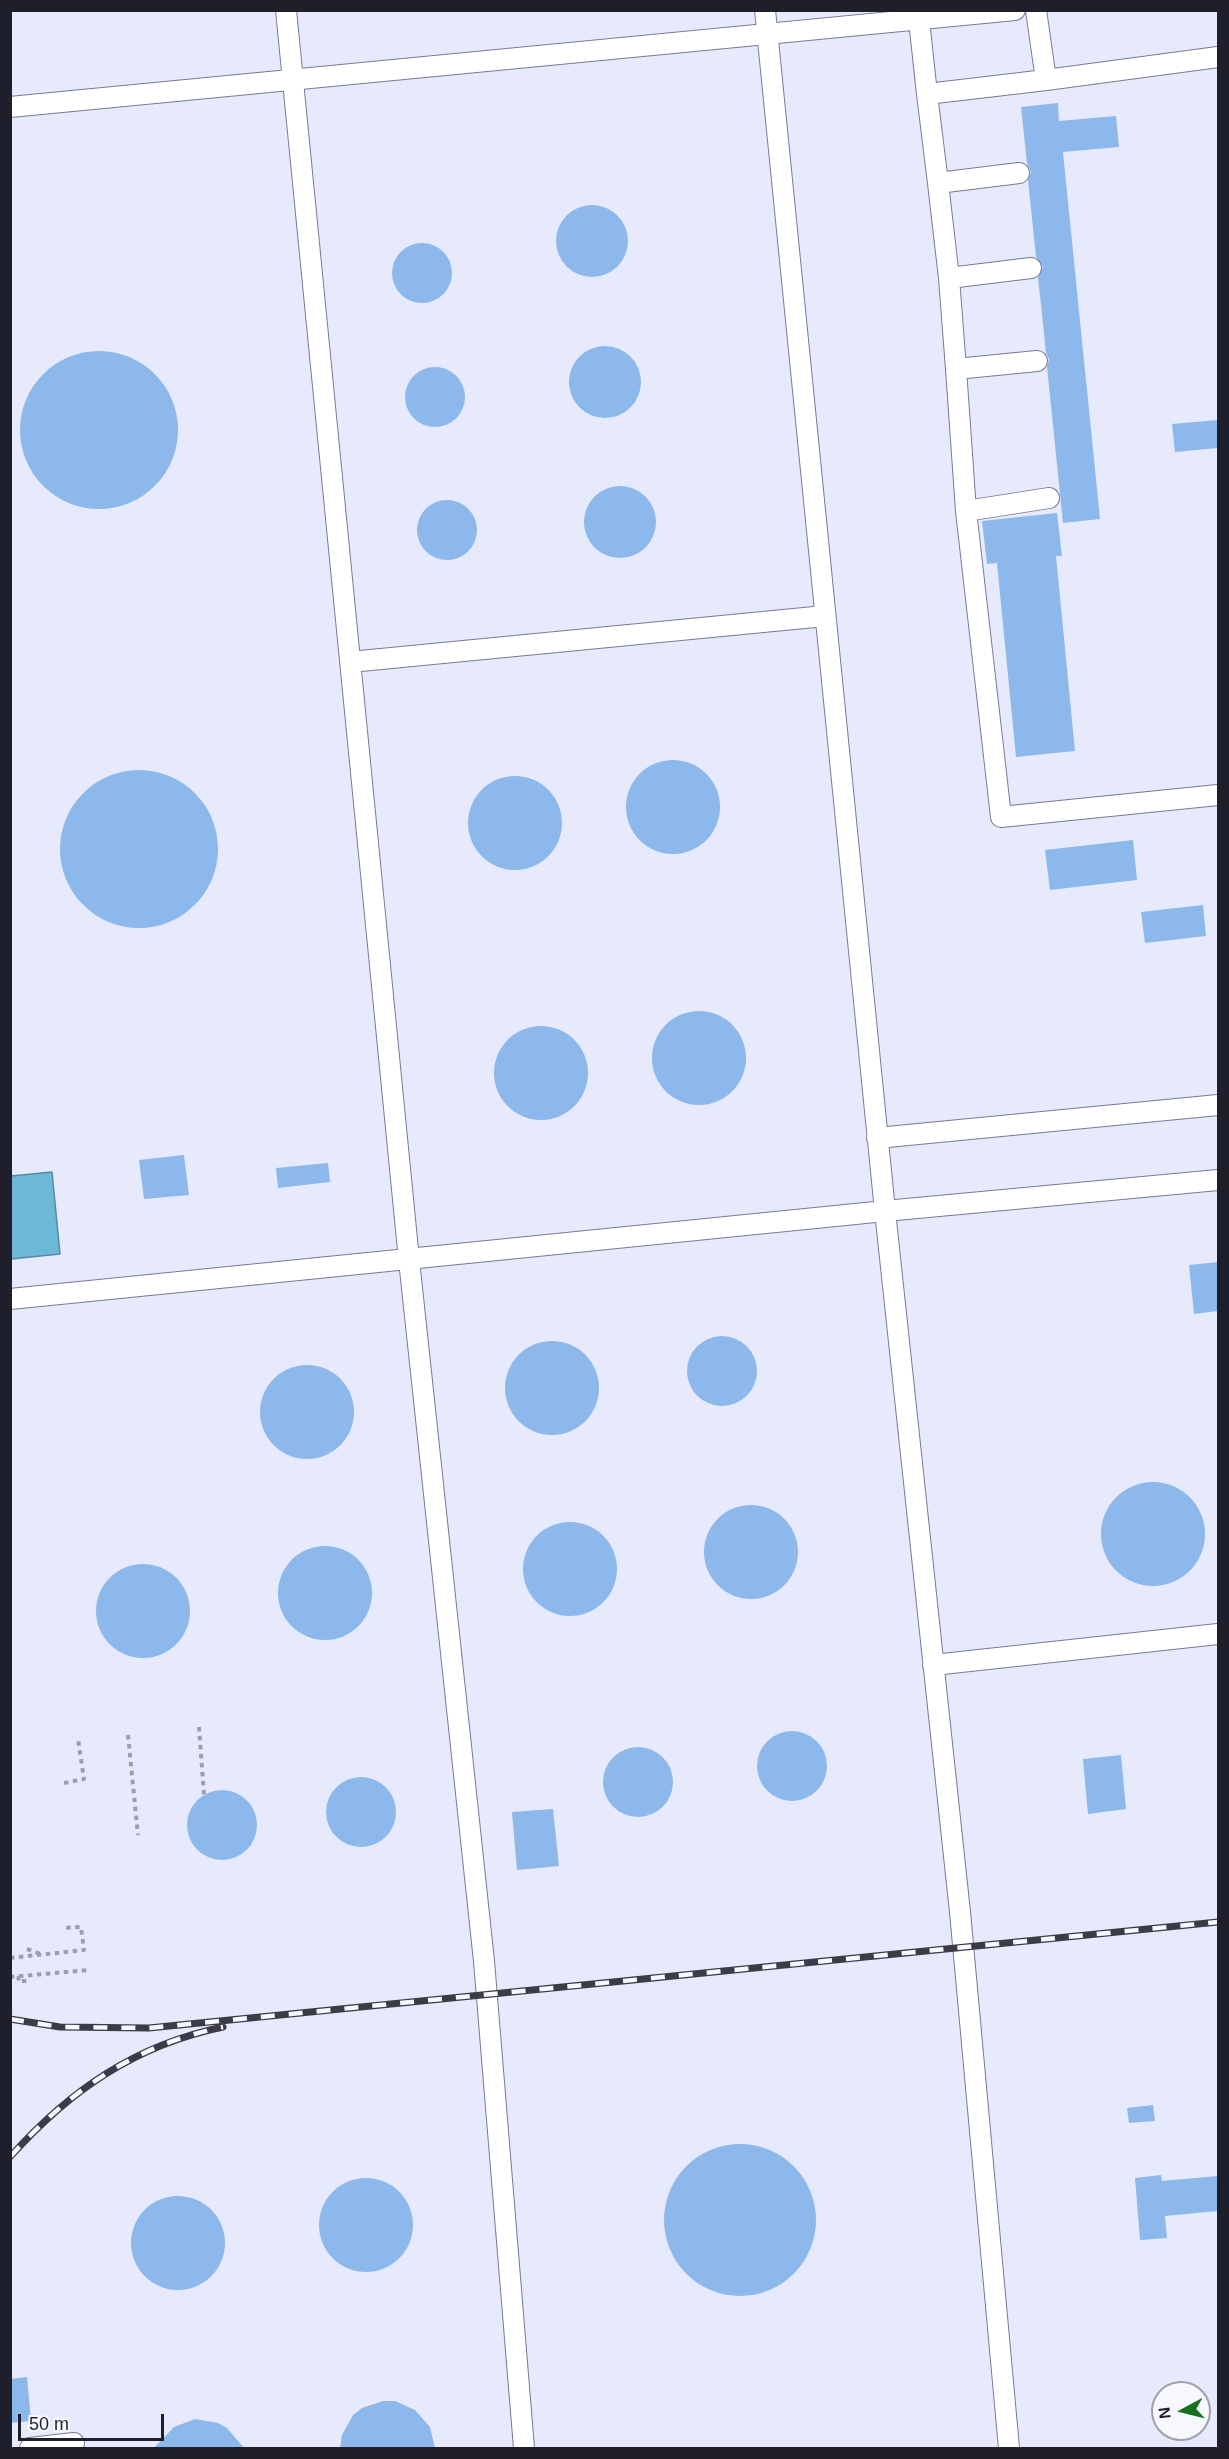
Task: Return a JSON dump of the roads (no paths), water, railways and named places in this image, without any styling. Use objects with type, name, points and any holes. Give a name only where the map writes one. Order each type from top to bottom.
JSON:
[{"type":"lane","points":[[286,10],[409,1260],[484,1961],[524,2448]]},
{"type":"lane","points":[[765,10],[877,1138],[960,1912],[1009,2448]]},
{"type":"lane","points":[[10,107],[767,35],[918,20],[954,14],[1016,10]]},
{"type":"lane","points":[[1036,10],[1046,80]]},
{"type":"lane","points":[[918,20],[949,278],[966,511],[1001,818],[1218,795]]},
{"type":"lane","points":[[927,94],[1218,57]]},
{"type":"lane","points":[[938,183],[1018,173]]},
{"type":"lane","points":[[949,278],[1031,268]]},
{"type":"lane","points":[[956,369],[1037,361]]},
{"type":"lane","points":[[966,511],[1049,498]]},
{"type":"lane","points":[[350,662],[825,616]]},
{"type":"lane","points":[[877,1138],[1218,1105]]},
{"type":"lane","points":[[10,1299],[1218,1180]]},
{"type":"lane","points":[[933,1665],[1218,1634]]},
{"type":"lane","points":[[30,2448],[74,2443]]},
{"type":"water","points":[[52,1172],[60,1254],[11,1259],[11,1176]]},
{"type":"railway","points":[[10,2019],[60,2027],[149,2028],[1218,1922]]},
{"type":"railway","points":[[10,2157],[56,2111],[106,2074],[161,2046],[223,2027]]}]
